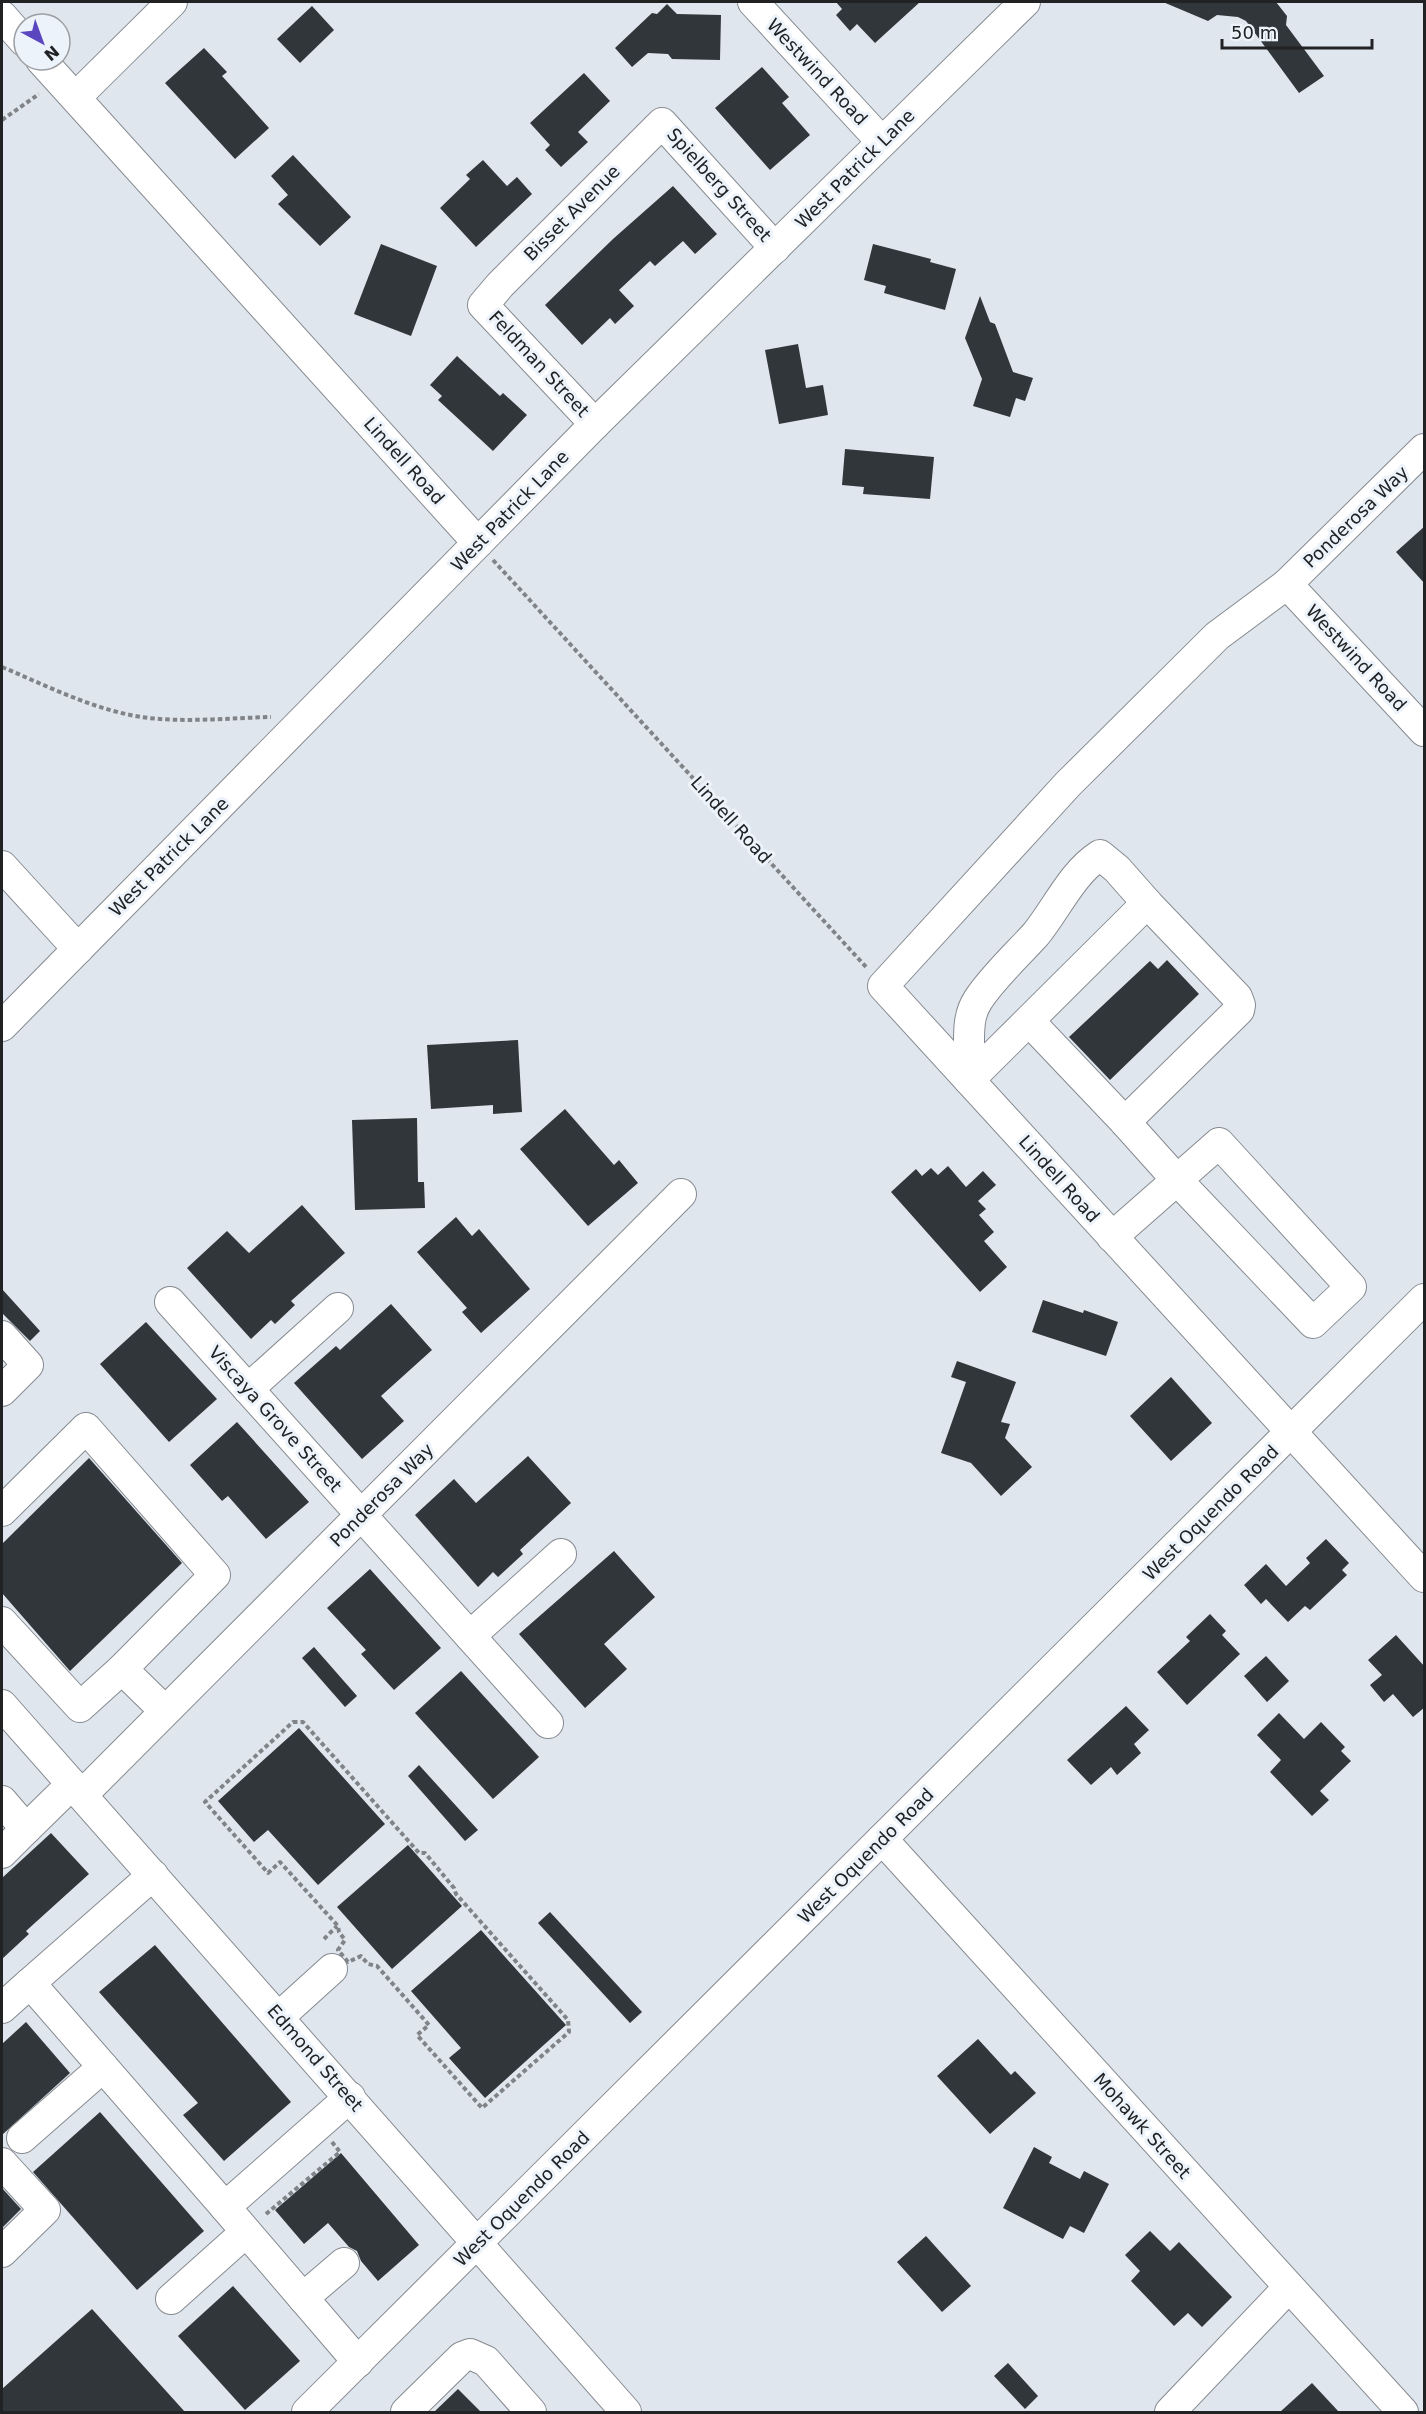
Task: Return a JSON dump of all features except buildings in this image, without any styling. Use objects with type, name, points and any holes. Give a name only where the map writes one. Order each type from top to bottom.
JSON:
[{"type":"street","points":[[59,79],[172,2]]},
{"type":"street","name":"Westwind Road","points":[[753,2],[882,142]]},
{"type":"street","name":"West Patrick Lane","points":[[2,1026],[595,424],[1025,2]]},
{"type":"street","points":[[2,16],[12,27]]},
{"type":"street","name":"Lindell Road","points":[[59,79],[478,543]]},
{"type":"street","name":"Spielberg Street","points":[[662,123],[775,248]]},
{"type":"street","name":"Bisset Avenue","points":[[483,305],[500,285],[662,123]]},
{"type":"street","name":"Feldman Street","points":[[483,305],[595,424]]},
{"type":"street","name":"Ponderosa Way","points":[[883,986],[1068,784],[1217,636],[1287,584],[1425,449]]},
{"type":"street","name":"Westwind Road","points":[[1287,584],[1425,731]]},
{"type":"street","points":[[1125,1122],[1239,1010],[1240,1005],[1238,997],[1117,869],[1100,855],[1092,861],[1061,898],[1038,931],[978,1000],[969,1021],[969,1049],[976,1072],[1147,903]]},
{"type":"street","points":[[2,866],[78,949]]},
{"type":"street","name":"Lindell Road","points":[[883,986],[976,1072],[1112,1238],[1425,1577]]},
{"type":"street","points":[[1029,1021],[1125,1122],[1177,1180],[1312,1323],[1351,1287],[1219,1143],[1177,1180],[1112,1238]]},
{"type":"street","name":"Ponderosa Way","points":[[2,1852],[26,1829],[77,1790],[165,1712],[681,1194]]},
{"type":"street","name":"West Oquendo Road","points":[[307,2412],[1425,1299]]},
{"type":"street","name":"Viscaya Grove Street","points":[[170,1302],[548,1723]]},
{"type":"street","points":[[248,1389],[338,1308]]},
{"type":"street","points":[[2,1336],[28,1365],[2,1391]]},
{"type":"street","points":[[2,1511],[86,1428],[215,1575],[122,1669],[80,1707],[2,1622]]},
{"type":"street","points":[[470,1636],[561,1554]]},
{"type":"street","points":[[122,1669],[165,1712]]},
{"type":"street","name":"Edmond Street","points":[[2,1705],[626,2412]]},
{"type":"street","points":[[2,1801],[26,1829]]},
{"type":"street","name":"Mohawk Street","points":[[882,1839],[1288,2288],[1404,2412]]},
{"type":"street","points":[[2,2008],[153,1875]]},
{"type":"street","points":[[279,2017],[332,1969]]},
{"type":"street","points":[[30,1983],[225,2207],[256,2223],[303,2298],[358,2362]]},
{"type":"street","points":[[22,2138],[103,2067]]},
{"type":"street","points":[[225,2207],[350,2097]]},
{"type":"street","points":[[2,2163],[45,2210],[2,2252]]},
{"type":"street","points":[[171,2299],[256,2223]]},
{"type":"street","points":[[303,2298],[344,2263]]},
{"type":"street","points":[[1170,2412],[1288,2288]]},
{"type":"street","points":[[406,2412],[462,2357],[470,2354],[486,2361],[531,2412]]},
{"type":"path","points":[[2,120],[59,79]]},
{"type":"path","name":"Lindell Road","points":[[478,543],[883,986]]},
{"type":"path","points":[[2,667],[88,704],[144,717],[308,717]]},
{"type":"path","points":[[293,1722],[303,1722],[419,1853],[425,1852],[454,1888],[456,1894],[568,2020],[569,2032],[482,2108],[417,2035],[429,2025],[377,1966],[368,1964],[361,1956],[348,1962],[338,1950],[345,1940],[338,1926],[280,1862],[268,1873],[206,1803],[293,1722]]},
{"type":"path","points":[[324,1939],[338,1926]]},
{"type":"path","points":[[256,2223],[340,2152],[328,2137]]}]
